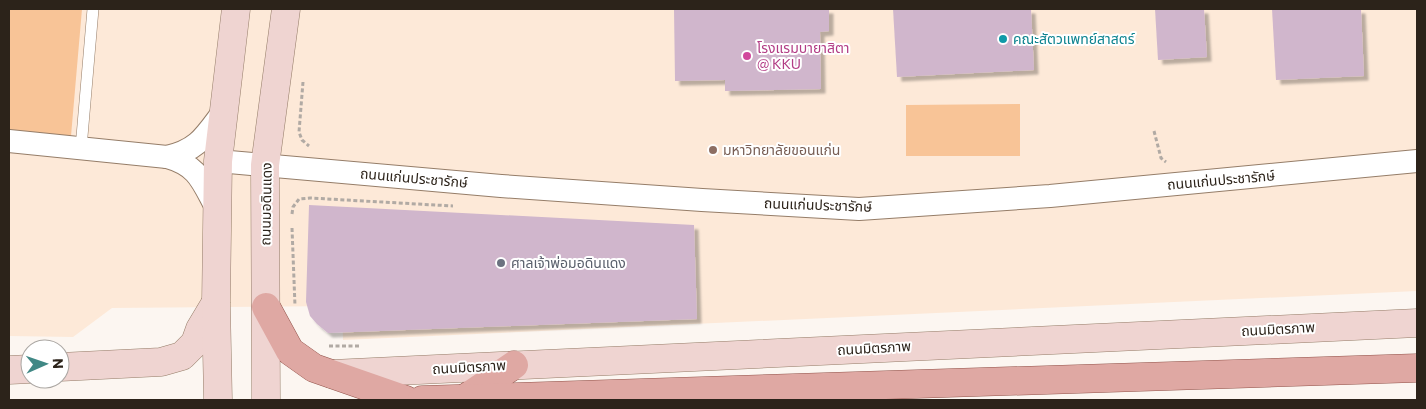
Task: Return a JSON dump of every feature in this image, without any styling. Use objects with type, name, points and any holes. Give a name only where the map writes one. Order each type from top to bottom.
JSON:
[{"type":"main road","points":[[218,400],[216,303],[218,161],[236,9]]},
{"type":"main road","name":"ถนนมอดินแดง","points":[[266,400],[265,165],[286,9]]},
{"type":"main road","points":[[70,367],[161,362],[182,356],[195,343],[200,329],[216,303]]},
{"type":"main road","points":[[266,307],[290,351],[314,368],[406,400]]},
{"type":"main road","name":"ถนนมิตรภาพ","points":[[331,374],[1417,322]]},
{"type":"main road","points":[[464,399],[514,365]]},
{"type":"main road","points":[[422,400],[1417,368]]},
{"type":"street","points":[[167,157],[191,149],[208,133],[224,112]]},
{"type":"street","points":[[9,141],[167,157],[179,160],[194,170],[217,209]]},
{"type":"street","name":"ถนนแก่นประชารักษ์","points":[[218,161],[500,186],[859,209],[1050,196],[1417,162]]},
{"type":"lane","points":[[81,148],[93,9]]},
{"type":"path","points":[[304,75],[299,132],[302,140],[308,146],[316,146]]},
{"type":"path","points":[[292,216],[293,206],[299,199],[310,198],[459,207]]},
{"type":"path","points":[[292,226],[296,312]]},
{"type":"path","points":[[323,345],[360,346]]},
{"type":"shaded area","name":"มหาวิทยาลัยขอนแก่น","points":[[9,9],[1417,9],[1417,291],[343,340],[342,306],[112,308],[73,337],[9,336]]},
{"type":"shaded area","points":[[9,9],[82,9],[71,136],[9,130]]},
{"type":"shaded area","points":[[1020,104],[1020,156],[906,156],[906,105]]},
{"type":"building","name":"โรงแรมบายาสิตา @ KKU","points":[[674,9],[829,9],[829,31],[820,32],[821,89],[725,91],[725,80],[675,81]]},
{"type":"building","points":[[893,9],[1031,9],[1034,70],[897,77]]},
{"type":"building","name":"คณะสัตวแพทย์สาสตร์","points":[[1155,9],[1204,9],[1207,57],[1158,60]]},
{"type":"building","points":[[1272,9],[1361,9],[1364,76],[1276,80]]},
{"type":"building","name":"ศาลเจ้าพ่อมอดินแดง","points":[[309,205],[694,225],[697,319],[328,333],[310,316],[306,302]]},
{"type":"place","name":"คณะสัตวแพทย์สาสตร์","points":[[1003,39]]},
{"type":"place","name":"โรงแรมบายาสิตา @ KKU","points":[[747,56]]},
{"type":"place","name":"มหาวิทยาลัยขอนแก่น","points":[[713,150]]},
{"type":"place","name":"ศาลเจ้าพ่อมอดินแดง","points":[[501,263]]}]
